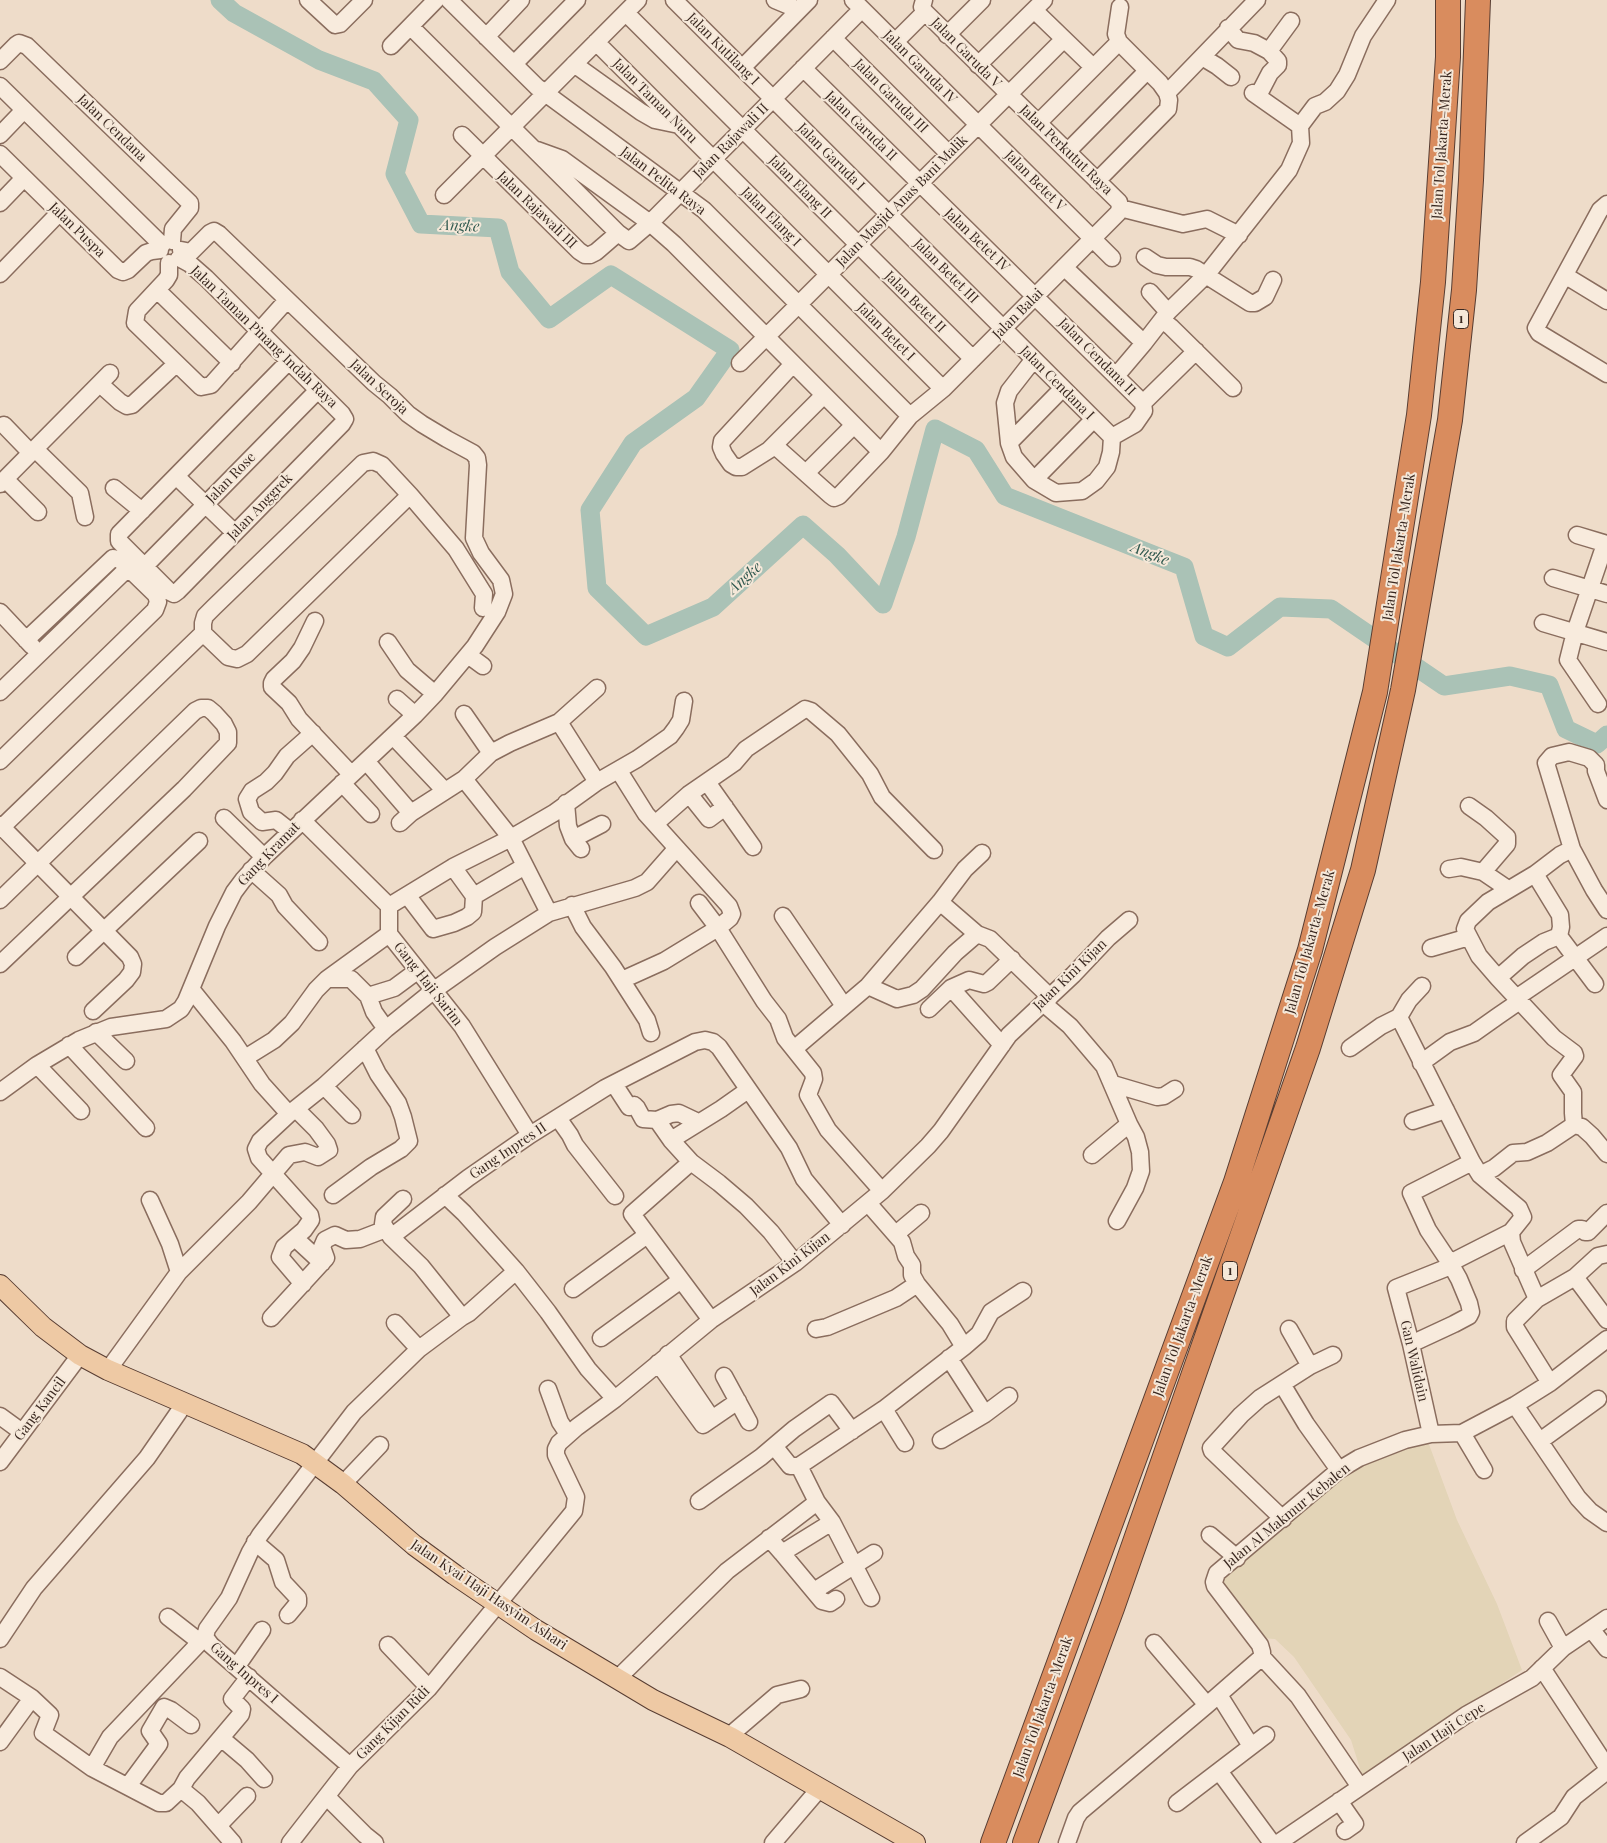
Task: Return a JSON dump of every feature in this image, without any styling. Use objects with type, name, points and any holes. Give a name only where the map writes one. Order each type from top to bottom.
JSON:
[{"type":"highway","name":"Jalan Tol Jakarta–Merak","points":[[993,1843],[1236,1182],[1310,950],[1375,692],[1419,415],[1434,282],[1448,57],[1448,0]]},
{"type":"highway","name":"Jalan Tol Jakarta–Merak","points":[[1024,1843],[1112,1608],[1308,1048],[1362,870],[1413,634],[1450,420],[1464,290],[1471,180],[1478,0]]},
{"type":"main road","name":"Jalan Kyai Haji Hasyim Ashari","points":[[0,1285],[44,1327],[80,1355],[108,1370],[302,1454],[343,1484],[414,1545],[497,1603],[617,1679],[678,1713],[730,1737],[915,1843]]},
{"type":"street","points":[[313,5],[335,25],[340,24],[364,0]]},
{"type":"street","points":[[391,46],[436,0]]},
{"type":"street","name":"Jalan Pelita Raya","points":[[449,0],[545,94],[704,210],[910,416]]},
{"type":"street","points":[[514,64],[577,0]]},
{"type":"street","points":[[444,194],[638,0]]},
{"type":"street","name":"Jalan Kutilang I","points":[[674,0],[773,99]]},
{"type":"street","points":[[775,0],[804,5]]},
{"type":"street","points":[[947,35],[982,0]]},
{"type":"street","points":[[1167,93],[1257,0]]},
{"type":"street","points":[[1116,376],[1165,316],[1207,274],[1289,170],[1301,143],[1300,126],[1315,106],[1325,102],[1337,91],[1347,75],[1363,36],[1387,0]]},
{"type":"street","points":[[486,37],[517,2]]},
{"type":"street","name":"Jalan Rajawali II","points":[[618,233],[629,241],[650,223],[833,38],[858,4]]},
{"type":"street","name":"Jalan Garuda IV","points":[[858,4],[978,124]]},
{"type":"street","points":[[742,68],[804,5]]},
{"type":"street","points":[[978,65],[1039,5],[1064,39],[1094,67]]},
{"type":"street","points":[[896,42],[924,6]]},
{"type":"street","name":"Jalan Garuda V","points":[[924,6],[947,35],[1008,94]]},
{"type":"street","points":[[1097,181],[1168,109],[1169,100],[1167,93],[1160,83],[1118,42],[1116,34],[1120,7]]},
{"type":"street","name":"Jalan Elang II","points":[[626,13],[858,245]]},
{"type":"street","points":[[1269,51],[1291,21]]},
{"type":"street","points":[[411,27],[618,233]]},
{"type":"street","points":[[1228,28],[1238,40],[1254,43],[1269,51],[1278,61],[1278,65],[1270,73],[1256,95],[1300,126]]},
{"type":"street","name":"Jalan Garuda III","points":[[833,38],[949,154]]},
{"type":"street","name":"Jalan Masjid Anas Bani Malik","points":[[740,363],[1064,39]]},
{"type":"street","name":"Jalan Taman Nuru","points":[[596,42],[713,159]]},
{"type":"street","points":[[1038,123],[1118,42]]},
{"type":"street","name":"Jalan Cendana","points":[[0,61],[19,43],[27,46],[190,203],[190,208],[173,229],[171,251]]},
{"type":"street","points":[[1202,57],[1230,77]]},
{"type":"street","points":[[574,64],[641,112],[655,120],[679,125]]},
{"type":"street","name":"Jalan Garuda II","points":[[803,68],[920,183]]},
{"type":"street","points":[[1068,151],[1147,71]]},
{"type":"street","name":"Jalan Taman Pinang Indah Raya","points":[[0,86],[171,251],[206,278],[345,418]]},
{"type":"street","name":"Jalan Perkutut Raya","points":[[1008,94],[1119,202],[1120,208]]},
{"type":"street","points":[[641,112],[652,98]]},
{"type":"street","name":"Jalan Garuda I","points":[[773,99],[889,214]]},
{"type":"street","points":[[0,135],[24,110]]},
{"type":"street","name":"Jalan Betet V","points":[[978,124],[1112,258]]},
{"type":"street","name":"Jalan Rajawali III","points":[[462,135],[585,255],[596,252],[618,233]]},
{"type":"street","points":[[532,148],[562,159],[650,223],[674,244],[881,452]]},
{"type":"street","name":"Jalan Puspa","points":[[0,154],[118,270],[123,272],[128,270],[152,250],[171,251]]},
{"type":"street","name":"Jalan Elang I","points":[[713,159],[829,274]]},
{"type":"street","points":[[0,203],[24,178]]},
{"type":"street","name":"Jalan Betet IV","points":[[920,183],[1035,296]]},
{"type":"street","points":[[1607,204],[1600,210],[1566,276],[1536,328],[1538,333],[1607,374]]},
{"type":"street","points":[[1120,208],[1183,224],[1207,219],[1239,235]]},
{"type":"street","name":"Jalan Balai","points":[[806,473],[834,498],[839,496],[881,452],[910,416],[943,389],[1118,213],[1120,208]]},
{"type":"street","points":[[0,274],[59,213]]},
{"type":"street","name":"Jalan Betet III","points":[[889,214],[1003,328]]},
{"type":"street","name":"Jalan Seroja","points":[[171,251],[191,252],[214,231],[374,383],[415,419],[473,453],[477,458],[478,465],[474,538],[480,553],[501,580],[504,594]]},
{"type":"street","name":"Jalan Betet II","points":[[858,245],[973,359]]},
{"type":"street","points":[[171,251],[169,275],[137,311],[135,323],[197,384],[204,387],[211,385],[287,300]]},
{"type":"street","points":[[1146,257],[1166,267],[1190,267],[1207,274],[1250,303],[1260,301],[1274,280]]},
{"type":"street","points":[[1064,267],[1144,343]]},
{"type":"street","name":"Jalan Betet I","points":[[829,274],[943,389]]},
{"type":"street","points":[[1566,276],[1607,301]]},
{"type":"street","points":[[157,290],[232,362]]},
{"type":"street","points":[[1150,292],[1165,316],[1233,388]]},
{"type":"street","name":"Jalan Cendana II","points":[[1035,296],[1143,402],[1144,410],[1135,424],[1112,437]]},
{"type":"street","name":"Jalan Cendana I","points":[[1003,328],[1112,437]]},
{"type":"street","points":[[1143,402],[1196,351]]},
{"type":"street","points":[[1034,359],[1006,397],[1005,403],[1009,444],[1014,457],[1034,480],[1056,493],[1082,491],[1096,481],[1107,468],[1112,437]]},
{"type":"street","points":[[0,761],[155,610],[158,602],[156,596],[119,541],[119,534],[289,361]]},
{"type":"street","points":[[38,512],[3,482],[105,379],[120,402],[126,406],[132,405],[176,364]]},
{"type":"street","points":[[793,364],[722,441],[721,447],[731,464],[742,467],[774,445],[824,395]]},
{"type":"street","points":[[1009,444],[1063,388]]},
{"type":"street","name":"Jalan Rose","points":[[0,692],[39,654],[205,504],[318,390]]},
{"type":"street","name":"Jalan Anggrek","points":[[136,568],[174,594],[342,424],[345,418]]},
{"type":"street","points":[[1034,480],[1094,419]]},
{"type":"street","points":[[4,425],[80,493],[85,517]]},
{"type":"street","points":[[774,445],[806,473],[854,425]]},
{"type":"street","points":[[93,1011],[132,972],[133,964],[130,957],[1,827],[203,633],[205,616],[363,463],[373,461],[382,465],[456,549],[484,594],[483,608]]},
{"type":"street","points":[[176,476],[235,533]]},
{"type":"street","points":[[114,488],[142,511]]},
{"type":"street","points":[[203,633],[228,657],[237,659],[247,654],[410,495]]},
{"type":"street","points":[[1577,535],[1606,544],[1575,632],[1568,662],[1598,704]]},
{"type":"street","points":[[26,640],[109,560],[117,558],[136,568]]},
{"type":"street","points":[[1553,578],[1607,594]]},
{"type":"street","name":"Gang Kramat","points":[[0,1092],[36,1065],[96,1032],[111,1027],[166,1019],[181,1008],[234,892],[251,870],[290,831],[416,715],[468,655],[497,612],[504,594]]},
{"type":"street","points":[[0,612],[39,654]]},
{"type":"street","points":[[315,621],[302,648],[293,661],[272,683],[272,687],[289,703],[299,719],[347,778],[371,814]]},
{"type":"street","points":[[1543,623],[1607,642]]},
{"type":"street","points":[[388,642],[406,670],[435,694]]},
{"type":"street","points":[[468,655],[483,666]]},
{"type":"street","points":[[366,761],[405,818],[464,779],[490,753],[559,722],[598,688]]},
{"type":"street","points":[[397,699],[416,715]]},
{"type":"street","points":[[302,820],[389,906],[407,896],[428,880],[511,838],[670,736],[681,720],[684,701]]},
{"type":"street","points":[[0,900],[195,711],[201,708],[208,708],[214,713],[228,732],[228,743],[184,789],[0,964]]},
{"type":"street","points":[[655,824],[690,794],[734,764],[746,749],[805,709],[811,711],[838,734],[870,774],[882,797],[934,850]]},
{"type":"street","points":[[464,714],[490,753]]},
{"type":"street","points":[[559,722],[597,782]]},
{"type":"street","points":[[290,831],[276,820],[262,822],[251,812],[247,799],[252,792],[275,773],[287,756],[312,733]]},
{"type":"street","points":[[393,736],[445,791]]},
{"type":"street","points":[[1607,800],[1596,771],[1602,763],[1569,752],[1552,756],[1546,763],[1572,849],[1600,887],[1607,910]]},
{"type":"street","points":[[619,770],[646,814],[729,906],[732,914],[718,928],[664,961],[622,980]]},
{"type":"street","points":[[464,779],[511,838],[549,913]]},
{"type":"street","points":[[707,782],[753,847]]},
{"type":"street","points":[[690,794],[709,820],[725,807]]},
{"type":"street","points":[[566,803],[568,826],[577,844],[602,824]]},
{"type":"street","points":[[1469,806],[1507,837],[1508,844],[1495,861],[1483,872]]},
{"type":"street","points":[[224,818],[264,857]]},
{"type":"street","points":[[76,957],[199,841]]},
{"type":"street","points":[[303,1284],[280,1258],[284,1247],[304,1230],[311,1220],[310,1215],[259,1158],[256,1149],[260,1141],[386,1029],[433,991],[495,947],[549,913],[635,888],[647,882],[676,849]]},
{"type":"street","points":[[1572,849],[1488,902],[1468,922],[1465,930],[1479,956],[1498,978],[1554,1038],[1574,1053],[1574,1056],[1561,1073],[1573,1092],[1572,1113],[1574,1125]]},
{"type":"street","points":[[794,1049],[868,986],[982,852]]},
{"type":"street","points":[[474,896],[525,866]]},
{"type":"street","points":[[407,896],[430,927],[436,929],[467,917],[473,912],[474,896],[453,867]]},
{"type":"street","points":[[1449,869],[1461,867],[1483,872],[1508,889]]},
{"type":"street","points":[[251,870],[279,895],[285,906],[319,942]]},
{"type":"street","points":[[1535,874],[1560,915],[1561,927],[1559,936],[1595,984]]},
{"type":"street","points":[[940,902],[977,934],[990,939],[1012,959],[1104,1066],[1136,1137],[1140,1152],[1141,1170],[1135,1188],[1117,1221]]},
{"type":"street","points":[[699,903],[718,928],[764,1001],[778,1019],[785,1038],[813,1073],[814,1079],[808,1095],[828,1130],[882,1191]]},
{"type":"street","points":[[572,905],[583,927],[622,980],[647,1020],[651,1033]]},
{"type":"street","name":"Gang Haji Sarim","points":[[389,906],[389,934],[462,1026],[530,1135]]},
{"type":"street","points":[[783,916],[844,1006]]},
{"type":"street","name":"Jalan Kini Kijan","points":[[497,1603],[574,1511],[576,1498],[556,1455],[559,1443],[711,1320],[795,1263],[882,1191],[941,1131],[1002,1044],[1021,1023],[1129,920]]},
{"type":"street","points":[[245,1058],[274,1040],[292,1023],[316,990],[327,979],[389,934]]},
{"type":"street","points":[[868,986],[897,999],[913,995],[927,984],[955,953],[977,934]]},
{"type":"street","points":[[1498,978],[1544,942],[1559,936]]},
{"type":"street","points":[[1421,1064],[1450,1042],[1474,1033],[1514,1005],[1516,998],[1607,936]]},
{"type":"street","points":[[1431,948],[1469,937]]},
{"type":"street","points":[[929,1009],[951,988],[972,979],[986,983],[1012,959]]},
{"type":"street","points":[[368,996],[394,988],[417,971]]},
{"type":"street","points":[[327,979],[352,979],[368,996],[374,1012],[386,1029]]},
{"type":"street","points":[[1350,1048],[1381,1026],[1399,1017],[1409,1000],[1422,986]]},
{"type":"street","points":[[951,988],[1002,1044]]},
{"type":"street","points":[[108,1370],[179,1272],[249,1202],[289,1156],[305,1152],[318,1157],[329,1150],[316,1129],[292,1111],[262,1084],[245,1058],[191,989]]},
{"type":"street","points":[[1399,1017],[1421,1064],[1429,1074],[1476,1169],[1522,1212],[1523,1216],[1510,1232],[1451,1264]]},
{"type":"street","points":[[96,1032],[126,1062]]},
{"type":"street","name":"Gang Inpres II","points":[[322,1263],[326,1258],[322,1247],[325,1240],[335,1235],[346,1240],[388,1233],[530,1135],[614,1084],[695,1042],[705,1040],[713,1042],[719,1047],[789,1148],[804,1179],[842,1225]]},
{"type":"street","points":[[68,1046],[146,1128]]},
{"type":"street","points":[[332,1195],[371,1167],[400,1150],[409,1141],[398,1103],[378,1074],[365,1048]]},
{"type":"street","points":[[36,1065],[81,1111]]},
{"type":"street","points":[[614,1084],[628,1107],[634,1105],[643,1119],[657,1120],[679,1113],[698,1122]]},
{"type":"street","points":[[1113,1084],[1157,1097],[1164,1096],[1175,1089]]},
{"type":"street","points":[[324,1086],[352,1115]]},
{"type":"street","points":[[671,1140],[748,1090]]},
{"type":"street","points":[[1412,1121],[1446,1110]]},
{"type":"street","points":[[558,1118],[576,1146],[615,1196]]},
{"type":"street","points":[[657,1120],[671,1140],[691,1162],[746,1206],[771,1232],[795,1263]]},
{"type":"street","points":[[1092,1155],[1129,1124]]},
{"type":"street","points":[[1411,1344],[1470,1315],[1469,1303],[1451,1264],[1428,1230],[1411,1193],[1476,1169],[1494,1168],[1513,1153],[1527,1152],[1574,1125],[1582,1127],[1607,1154]]},
{"type":"street","points":[[691,1162],[632,1214],[711,1320]]},
{"type":"street","points":[[445,1194],[516,1271],[548,1312],[588,1369],[615,1398]]},
{"type":"street","points":[[402,1199],[384,1217],[383,1224],[388,1233],[421,1266],[462,1317]]},
{"type":"street","points":[[150,1200],[170,1244],[179,1272]]},
{"type":"street","points":[[868,1203],[902,1242],[906,1256],[912,1265],[912,1275],[917,1284],[950,1324],[964,1347]]},
{"type":"street","points":[[896,1234],[921,1213]]},
{"type":"street","points":[[1523,1270],[1578,1229],[1588,1232],[1607,1213]]},
{"type":"street","points":[[1510,1232],[1523,1270],[1537,1299]]},
{"type":"street","points":[[573,1289],[647,1235]]},
{"type":"street","points":[[272,1318],[322,1263],[295,1238]]},
{"type":"street","points":[[1550,1383],[1514,1324],[1515,1321],[1537,1299],[1574,1277],[1598,1256],[1607,1254]]},
{"type":"street","name":"Gan Walidain","points":[[1431,1434],[1411,1344],[1396,1288],[1451,1264]]},
{"type":"street","points":[[315,1462],[354,1412],[419,1349],[469,1313],[516,1271]]},
{"type":"street","points":[[1574,1277],[1607,1320]]},
{"type":"street","points":[[601,1338],[680,1280]]},
{"type":"street","points":[[816,1329],[842,1321],[896,1298],[917,1284]]},
{"type":"street","points":[[774,1446],[790,1466],[798,1466],[884,1409],[964,1347],[983,1328],[991,1312],[1023,1291]]},
{"type":"street","points":[[395,1323],[419,1349]]},
{"type":"street","points":[[1289,1329],[1310,1366]]},
{"type":"street","name":"Jalan Al Makmur Kebalen","points":[[1262,1657],[1260,1645],[1214,1582],[1217,1573],[1339,1470],[1359,1458],[1405,1440],[1431,1434],[1462,1433],[1515,1405],[1550,1383],[1607,1339]]},
{"type":"street","name":"Gang Kancil","points":[[0,1462],[80,1355]]},
{"type":"street","points":[[1283,1519],[1211,1448],[1241,1415],[1260,1398],[1310,1366],[1333,1355]]},
{"type":"street","points":[[663,1358],[701,1424],[704,1424],[738,1401]]},
{"type":"street","points":[[949,1358],[985,1414]]},
{"type":"street","points":[[724,1376],[749,1422]]},
{"type":"street","points":[[1282,1384],[1306,1424],[1339,1470]]},
{"type":"street","points":[[548,1388],[560,1422],[568,1434]]},
{"type":"street","points":[[941,1440],[985,1414],[1009,1396]]},
{"type":"street","points":[[1540,1441],[1598,1399]]},
{"type":"street","points":[[0,1640],[34,1588],[148,1458],[185,1403]]},
{"type":"street","points":[[699,1501],[831,1403],[852,1431]]},
{"type":"street","points":[[1515,1405],[1578,1498],[1590,1511],[1605,1519]]},
{"type":"street","points":[[884,1409],[904,1443]]},
{"type":"street","points":[[0,1416],[22,1432]]},
{"type":"street","points":[[1462,1433],[1484,1470]]},
{"type":"street","points":[[343,1484],[380,1445]]},
{"type":"street","name":"Gang Inpres I","points":[[315,1462],[255,1542],[229,1598],[207,1628],[202,1639],[250,1677],[350,1766]]},
{"type":"street","points":[[798,1466],[817,1502],[832,1522],[870,1598]]},
{"type":"street","points":[[617,1679],[727,1572],[817,1502]]},
{"type":"street","points":[[782,1553],[832,1522]]},
{"type":"street","points":[[1210,1535],[1237,1558]]},
{"type":"street","points":[[769,1538],[822,1601],[830,1603],[836,1599]]},
{"type":"street","points":[[255,1542],[276,1560],[283,1582],[298,1598],[298,1603],[288,1615]]},
{"type":"street","points":[[814,1591],[874,1553]]},
{"type":"street","name":"Gang Kijan Ridi","points":[[290,1843],[350,1766],[429,1688],[497,1603]]},
{"type":"street","points":[[92,1768],[110,1737],[202,1639],[168,1617]]},
{"type":"street","name":"Jalan Haji Cepe","points":[[1288,1840],[1339,1801],[1466,1715],[1532,1678],[1563,1648],[1607,1618]]},
{"type":"street","points":[[1548,1621],[1563,1648]]},
{"type":"street","points":[[1591,1629],[1607,1649]]},
{"type":"street","points":[[237,1666],[262,1630]]},
{"type":"street","points":[[1154,1643],[1213,1700],[1251,1746]]},
{"type":"street","points":[[388,1645],[429,1688]]},
{"type":"street","points":[[1067,1843],[1080,1812],[1262,1657],[1298,1696],[1360,1787]]},
{"type":"street","points":[[1542,1668],[1607,1767]]},
{"type":"street","points":[[0,1676],[32,1698],[50,1715],[43,1733],[92,1768],[159,1803],[166,1803],[181,1789],[187,1778],[243,1712],[232,1699],[250,1677]]},
{"type":"street","points":[[730,1737],[777,1695],[801,1689]]},
{"type":"street","points":[[0,1742],[32,1698]]},
{"type":"street","points":[[128,1786],[158,1744],[150,1731],[164,1707],[171,1710],[191,1726]]},
{"type":"street","points":[[1177,1803],[1266,1735]]},
{"type":"street","points":[[221,1738],[247,1760],[264,1779]]},
{"type":"street","points":[[1219,1771],[1272,1843]]},
{"type":"street","points":[[1526,1843],[1561,1817],[1574,1797],[1607,1772]]},
{"type":"street","points":[[774,1843],[820,1788]]},
{"type":"street","points":[[181,1789],[198,1804],[233,1843]]},
{"type":"street","points":[[218,1826],[247,1796]]},
{"type":"street","points":[[327,1797],[375,1843]]},
{"type":"street","points":[[1339,1801],[1355,1824],[1345,1831]]},
{"type":"shaded area","points":[[1427,1439],[1457,1520],[1497,1604],[1522,1670],[1390,1759],[1362,1775],[1351,1740],[1294,1657],[1275,1639],[1260,1638],[1216,1579],[1362,1461]]},
{"type":"waterway","name":"Angke","points":[[220,0],[234,13],[319,60],[374,81],[409,120],[395,174],[421,224],[498,228],[510,272],[549,319],[611,275],[730,350],[696,398],[633,443],[590,510],[597,588],[646,636],[713,607],[803,525],[837,555],[883,604],[906,537],[935,429],[976,450],[1005,496],[1184,567],[1204,636],[1228,647],[1280,607],[1331,609],[1444,686],[1510,676],[1549,685],[1566,729],[1597,744],[1607,735]]}]
